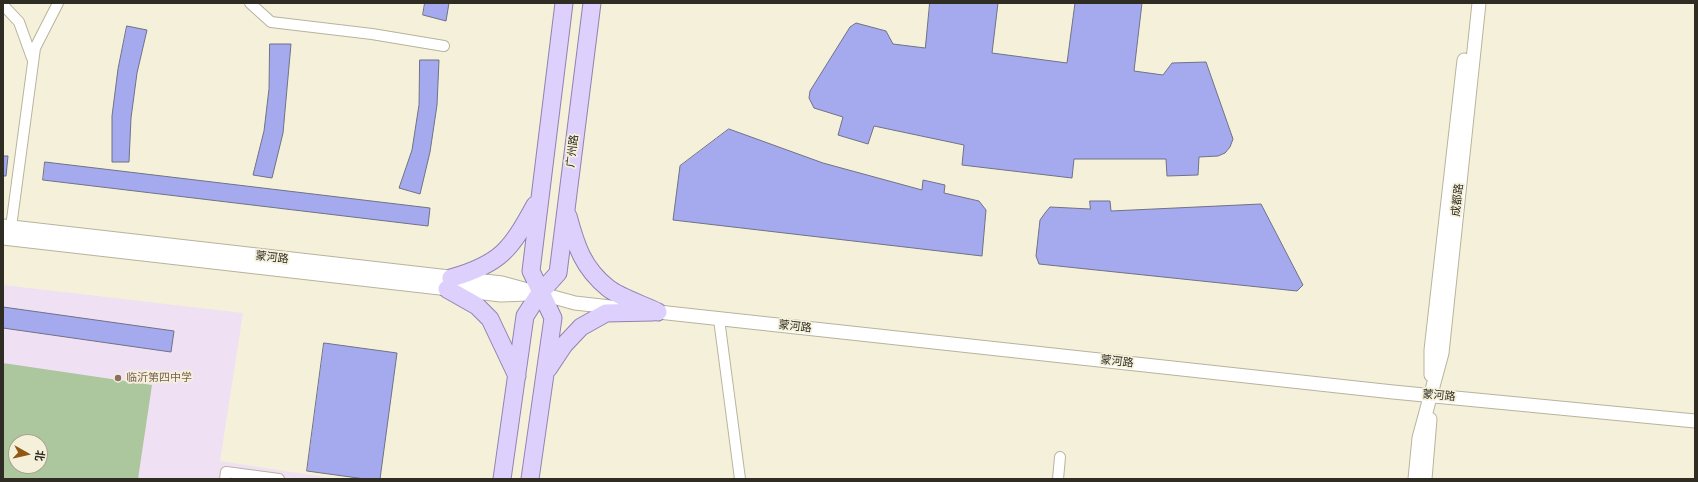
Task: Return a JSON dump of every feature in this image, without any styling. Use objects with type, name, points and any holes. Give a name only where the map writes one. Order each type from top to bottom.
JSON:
[{"type":"main road","points":[[530,479],[553,318],[531,271],[564,3]]},
{"type":"main road","name":"广州路","points":[[502,479],[525,316],[540,293],[558,273],[592,3]]},
{"type":"main road","points":[[517,376],[490,319],[449,283],[497,259],[516,239],[539,198]]},
{"type":"main road","points":[[566,209],[577,248],[588,268],[609,289],[658,312]]},
{"type":"main road","points":[[545,372],[564,345],[581,327],[606,313],[658,312]]},
{"type":"street","points":[[7,227],[35,48],[58,3]]},
{"type":"street","points":[[250,3],[271,22],[372,34],[444,46]]},
{"type":"street","name":"成都路","points":[[1425,479],[1429,440],[1431,350],[1470,3]]},
{"type":"street","name":"成都路","points":[[1415,479],[1419,438],[1442,353],[1479,3]]},
{"type":"street","points":[[3,5],[19,22],[33,61]]},
{"type":"street","name":"蒙河路","points":[[7,227],[449,283],[500,295],[540,293],[575,303],[1430,396],[1695,421]]},
{"type":"street","name":"蒙河路","points":[[3,238],[449,283]]},
{"type":"street","points":[[719,318],[740,479]]},
{"type":"street","points":[[1058,479],[1060,457]]},
{"type":"street","points":[[224,479],[226,472],[279,479]]},
{"type":"shaded area","name":"临沂第四中学","points":[[3,285],[243,313],[220,461],[337,479],[3,479]]},
{"type":"green space","points":[[3,363],[152,385],[138,479],[3,479]]},
{"type":"building","points":[[425,3],[449,3],[446,21],[423,15]]},
{"type":"building","points":[[930,3],[998,3],[992,53],[1067,63],[1075,3],[1142,3],[1134,71],[1163,75],[1172,63],[1206,62],[1233,139],[1230,147],[1225,153],[1218,156],[1199,157],[1198,175],[1167,176],[1166,159],[1074,159],[1072,178],[962,165],[964,145],[874,126],[868,144],[838,135],[843,117],[814,108],[809,98],[810,91],[850,27],[856,23],[886,31],[893,44],[925,48]]},
{"type":"building","points":[[127,26],[147,30],[137,73],[131,118],[129,162],[112,162],[112,116],[118,69]]},
{"type":"building","points":[[270,44],[291,44],[283,133],[272,178],[253,175],[264,131],[269,89]]},
{"type":"building","points":[[420,60],[439,60],[437,105],[430,152],[420,194],[399,188],[412,150],[419,105]]},
{"type":"building","points":[[729,129],[823,163],[922,190],[923,180],[945,185],[944,193],[979,201],[986,210],[982,256],[673,220],[680,166]]},
{"type":"building","points":[[3,156],[8,156],[6,176],[3,176]]},
{"type":"building","points":[[45,162],[430,208],[428,226],[43,180]]},
{"type":"building","points":[[1090,201],[1110,201],[1111,211],[1261,204],[1303,285],[1297,291],[1039,264],[1036,256],[1040,220],[1045,213],[1050,207],[1090,209]]},
{"type":"building","points":[[3,307],[174,331],[171,352],[3,328]]},
{"type":"building","points":[[324,343],[397,353],[380,479],[365,479],[307,471]]},
{"type":"place","name":"临沂第四中学","points":[[118,378]]}]
